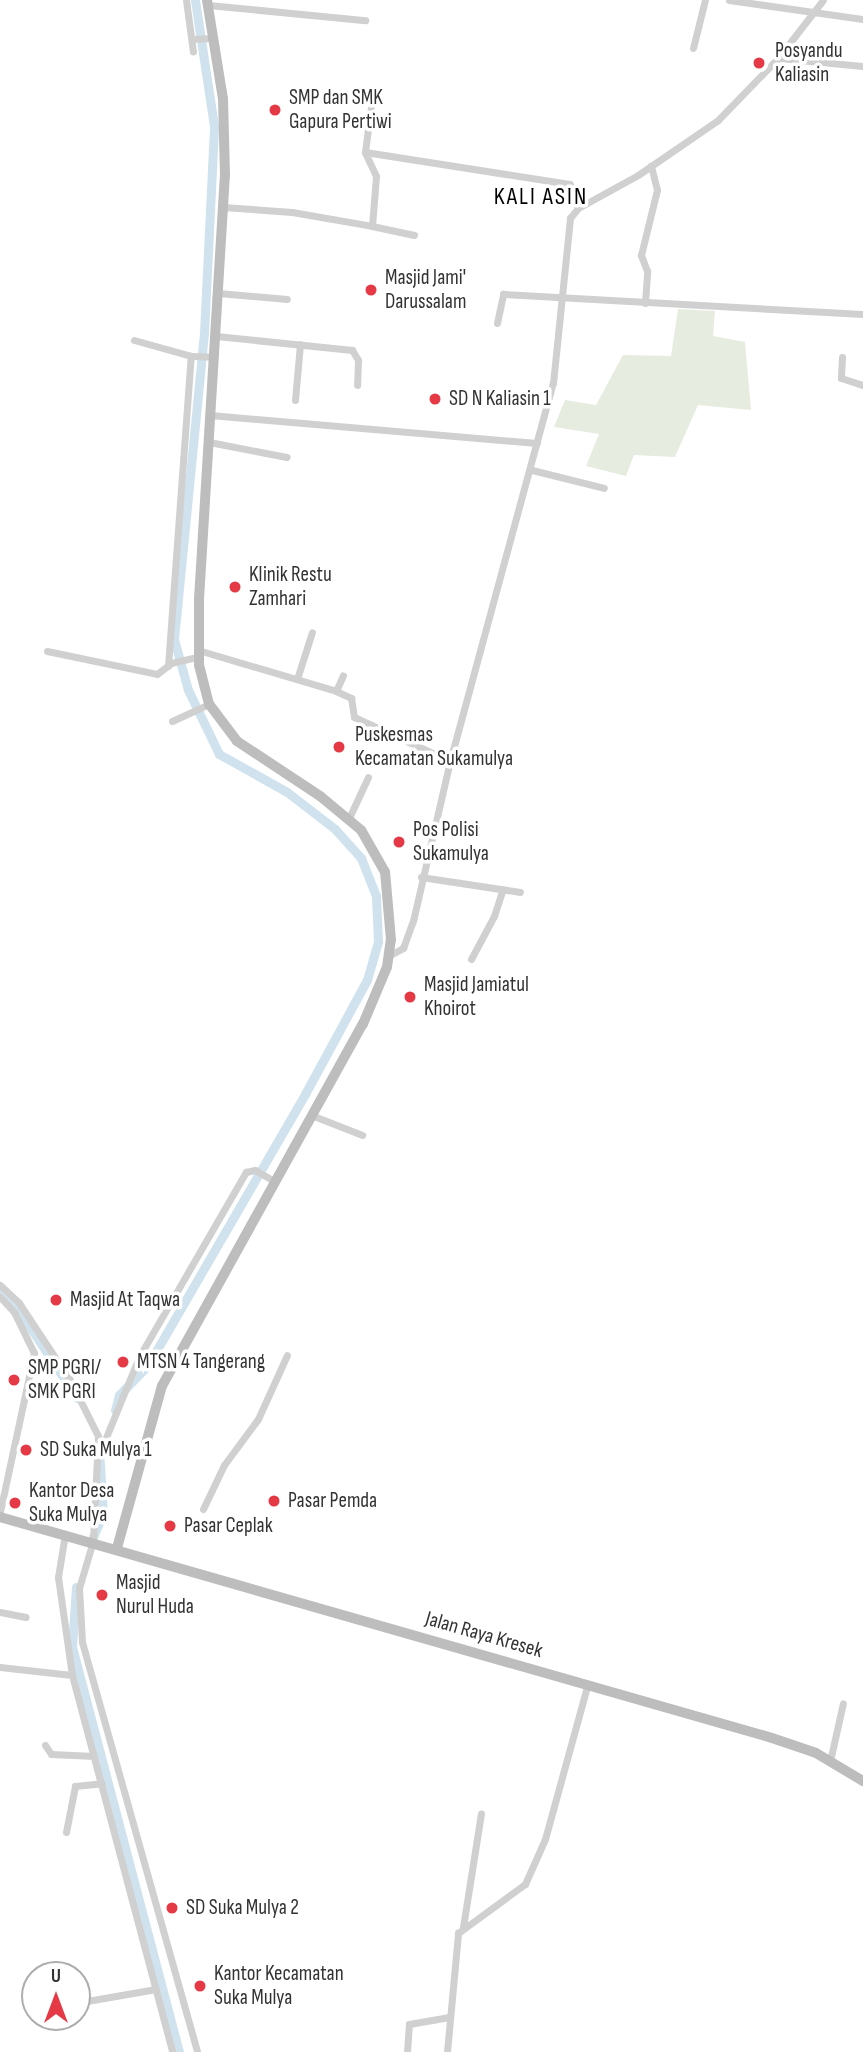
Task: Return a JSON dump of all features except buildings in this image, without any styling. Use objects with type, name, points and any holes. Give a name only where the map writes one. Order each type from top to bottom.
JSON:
[{"type":"main road","points":[[117,1548],[162,1386],[363,1024],[390,955],[391,910],[385,872],[349,818],[246,749],[206,707],[198,653],[212,357],[216,336],[223,207],[223,99],[210,38],[207,2]]},
{"type":"main road","name":"Jalan Raya Kresek","points":[[0,1517],[91,1540],[772,1738],[831,1761],[863,1780]]},
{"type":"street","points":[[186,0],[194,52]]},
{"type":"street","points":[[693,48],[705,0]]},
{"type":"street","points":[[729,0],[863,19]]},
{"type":"street","points":[[390,955],[403,948],[450,761],[532,470],[553,383],[567,228],[578,208],[651,166],[718,120],[778,58],[823,0]]},
{"type":"street","points":[[207,2],[365,20]]},
{"type":"street","points":[[194,39],[210,38]]},
{"type":"street","points":[[778,58],[863,66]]},
{"type":"street","points":[[372,226],[376,176],[365,152],[373,90]]},
{"type":"street","points":[[365,152],[570,184],[578,208]]},
{"type":"street","points":[[645,303],[647,271],[640,255],[657,190],[651,166]]},
{"type":"street","points":[[223,207],[292,212],[414,235]]},
{"type":"street","points":[[218,293],[287,299]]},
{"type":"street","points":[[498,323],[502,295],[863,314]]},
{"type":"street","points":[[216,336],[352,350],[358,360],[357,385]]},
{"type":"street","points":[[134,340],[193,356],[212,357]]},
{"type":"street","points":[[295,400],[300,344]]},
{"type":"street","points":[[169,664],[193,356]]},
{"type":"street","points":[[842,357],[841,377],[863,385]]},
{"type":"street","points":[[210,415],[537,443]]},
{"type":"street","points":[[209,442],[287,457]]},
{"type":"street","points":[[532,470],[604,488]]},
{"type":"street","points":[[298,679],[312,632]]},
{"type":"street","points":[[47,651],[150,673],[198,653],[298,679],[351,698],[355,717],[450,761]]},
{"type":"street","points":[[336,691],[343,675]]},
{"type":"street","points":[[172,721],[191,716],[206,707]]},
{"type":"street","points":[[349,818],[368,777]]},
{"type":"street","points":[[421,877],[520,892]]},
{"type":"street","points":[[471,959],[494,916],[503,889]]},
{"type":"street","points":[[311,1115],[362,1135]]},
{"type":"street","points":[[98,1456],[139,1357],[239,1183],[249,1169],[274,1181]]},
{"type":"street","points":[[0,1285],[19,1303],[94,1422],[98,1456],[91,1540],[78,1597],[80,1676],[94,1756],[172,2052]]},
{"type":"street","points":[[0,1297],[14,1312],[34,1353],[0,1511]]},
{"type":"street","points":[[203,1509],[224,1465],[258,1419],[287,1355]]},
{"type":"street","points":[[69,1534],[58,1586],[80,1676],[197,2052]]},
{"type":"street","points":[[0,1612],[26,1617]]},
{"type":"street","points":[[0,1667],[80,1676]]},
{"type":"street","points":[[463,1927],[488,1914],[525,1884],[545,1839],[587,1686]]},
{"type":"street","points":[[831,1761],[843,1703]]},
{"type":"street","points":[[45,1745],[51,1754],[94,1756]]},
{"type":"street","points":[[66,1832],[75,1786],[102,1783]]},
{"type":"street","points":[[447,2052],[454,1944],[463,1927],[481,1813]]},
{"type":"street","points":[[91,2000],[156,1989]]},
{"type":"street","points":[[407,2052],[409,2024],[449,2017]]},
{"type":"shaded area","points":[[678,309],[715,311],[713,336],[745,342],[751,410],[698,405],[675,457],[634,455],[626,476],[586,466],[599,434],[554,427],[565,400],[596,405],[623,355],[671,356]]},
{"type":"waterway","points":[[115,1410],[119,1395],[148,1365],[305,1094],[367,980],[378,942],[376,896],[361,858],[335,829],[287,792],[219,754],[188,690],[174,639],[204,333],[214,126],[195,0]]},
{"type":"waterway","points":[[0,1292],[26,1321],[77,1398]]},
{"type":"waterway","points":[[93,1537],[103,1513],[99,1449]]},
{"type":"waterway","points":[[76,1587],[72,1647],[179,2052]]},
{"type":"place","name":"Posyandu Kaliasin","points":[[759,63]]},
{"type":"place","name":"SMP dan SMK Gapura Pertiwi","points":[[275,110]]},
{"type":"place","name":"Masjid Jami' Darussalam","points":[[371,290]]},
{"type":"place","name":"SD N Kaliasin 1","points":[[435,399]]},
{"type":"place","name":"Klinik Restu Zamhari","points":[[235,587]]},
{"type":"place","name":"Puskesmas Kecamatan Sukamulya","points":[[339,747]]},
{"type":"place","name":"Pos Polisi Sukamulya","points":[[399,842]]},
{"type":"place","name":"Masjid Jamiatul Khoirot","points":[[410,997]]},
{"type":"place","name":"Masjid At Taqwa","points":[[56,1300]]},
{"type":"place","name":"MTSN 4 Tangerang","points":[[123,1362]]},
{"type":"place","name":"SMP PGRI/ SMK PGRI","points":[[14,1380]]},
{"type":"place","name":"SD Suka Mulya 1","points":[[26,1450]]},
{"type":"place","name":"Pasar Pemda","points":[[274,1501]]},
{"type":"place","name":"Kantor Desa Suka Mulya","points":[[15,1503]]},
{"type":"place","name":"Pasar Ceplak","points":[[170,1526]]},
{"type":"place","name":"Masjid Nurul Huda","points":[[102,1595]]},
{"type":"place","name":"SD Suka Mulya 2","points":[[172,1908]]},
{"type":"place","name":"Kantor Kecamatan Suka Mulya","points":[[200,1986]]},
{"type":"district","name":"KALI ASIN","points":[[541,197]]}]
